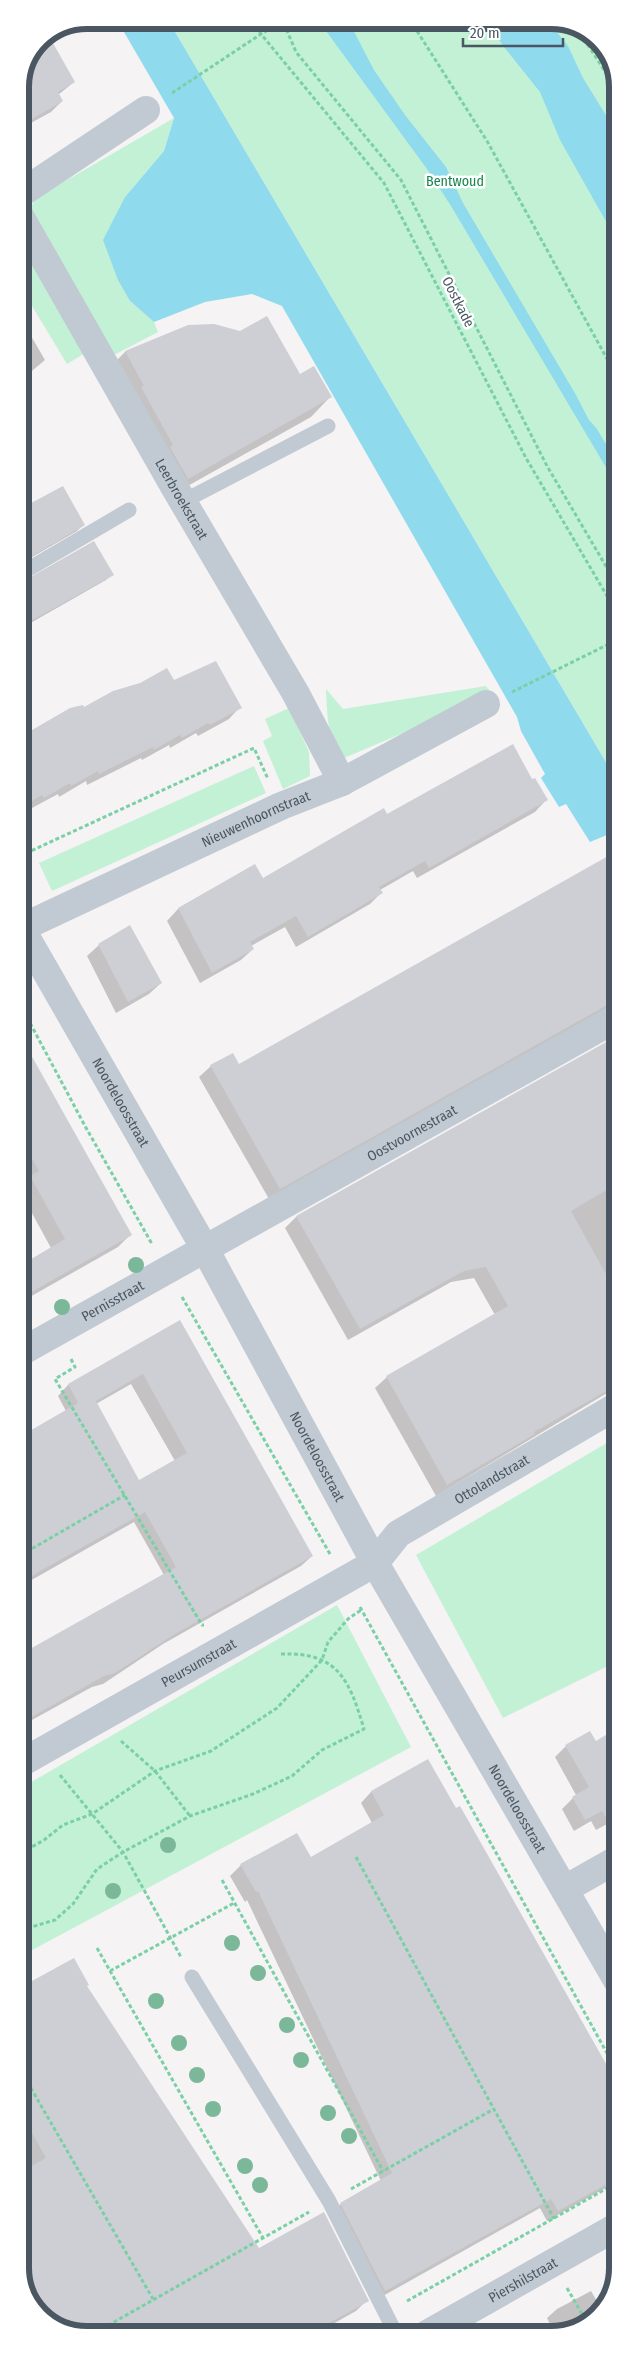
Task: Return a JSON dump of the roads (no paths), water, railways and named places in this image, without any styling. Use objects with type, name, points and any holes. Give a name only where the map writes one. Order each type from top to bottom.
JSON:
[{"type":"street","points":[[29,188],[146,110]]},
{"type":"street","name":"Leerbroekstraat","points":[[29,232],[296,694],[342,782]]},
{"type":"street","name":"Nieuwenhoornstraat","points":[[29,924],[281,806],[342,782],[486,704]]},
{"type":"street","name":"Noordeloosstraat","points":[[29,944],[205,1249],[375,1563],[609,1966]]},
{"type":"street","name":"Oostvoornestraat","points":[[205,1249],[609,1022]]},
{"type":"street","name":"Pernisstraat","points":[[29,1347],[205,1249]]},
{"type":"street","name":"Ottolandstraat","points":[[375,1563],[398,1534],[609,1411]]},
{"type":"street","name":"Peursumstraat","points":[[31,1757],[375,1563]]},
{"type":"street","points":[[565,1889],[609,1864]]},
{"type":"street","name":"Piershilstraat","points":[[441,2326],[609,2231]]},
{"type":"lane","points":[[184,501],[328,426]]},
{"type":"lane","points":[[29,569],[129,510]]},
{"type":"lane","points":[[192,1977],[329,2201],[392,2326]]},
{"type":"water","points":[[122,29],[173,29],[609,767],[609,839],[607,835],[590,842],[566,804],[559,807],[541,778],[545,774],[521,731],[517,717],[282,306],[252,294],[205,302],[154,322],[130,301],[118,280],[103,240],[125,197],[164,151],[174,118]]},
{"type":"water","points":[[325,29],[353,29],[374,70],[405,115],[446,167],[463,203],[589,420],[597,429],[609,449],[609,473],[451,206],[427,169]]},
{"type":"water","points":[[492,29],[554,29],[568,46],[583,78],[609,120],[609,227],[560,140],[540,92]]},
{"type":"park label","name":"Bentwoud","points":[[455,181]]}]
